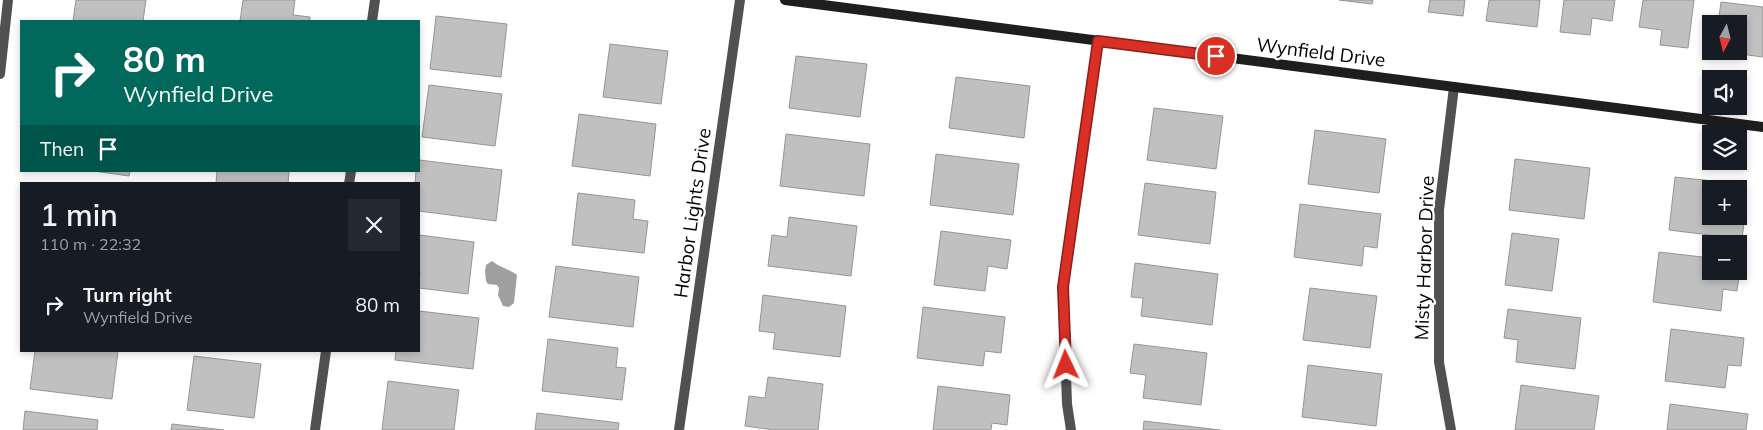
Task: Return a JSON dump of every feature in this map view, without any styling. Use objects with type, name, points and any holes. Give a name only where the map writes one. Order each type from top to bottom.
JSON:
[{"type":"street","points":[[0,74],[8,0]]},
{"type":"street","points":[[372,20],[375,0]]},
{"type":"street","name":"Harbor Lights Drive","points":[[679,430],[740,0]]},
{"type":"street","name":"Wynfield Drive","points":[[785,0],[1763,127]]},
{"type":"street","points":[[1071,430],[1067,404],[1063,287],[1098,41]]},
{"type":"street","name":"Misty Harbor Drive","points":[[1451,430],[1439,362],[1439,210],[1454,87]]},
{"type":"street","points":[[314,430],[326,352]]},
{"type":"shaded area","points":[[492,261],[517,275],[514,303],[509,307],[503,306],[498,295],[499,288],[497,285],[488,284],[486,281],[486,265]]},
{"type":"building","points":[[76,0],[146,0],[143,20],[73,20]]},
{"type":"building","points":[[243,0],[295,0],[293,15],[310,17],[310,20],[240,20]]},
{"type":"building","points":[[1339,0],[1373,0],[1372,4]]},
{"type":"building","points":[[1430,0],[1465,0],[1463,16],[1428,12]]},
{"type":"building","points":[[1489,0],[1540,0],[1537,27],[1486,21]]},
{"type":"building","points":[[1564,0],[1615,0],[1612,21],[1592,18],[1590,35],[1560,32]]},
{"type":"building","points":[[1643,0],[1694,0],[1688,48],[1660,45],[1662,30],[1639,27]]},
{"type":"building","points":[[1721,2],[1763,7],[1763,57],[1748,55],[1748,15],[1719,15]]},
{"type":"building","points":[[436,16],[507,24],[501,77],[430,69]]},
{"type":"building","points":[[610,44],[668,51],[661,104],[603,97]]},
{"type":"building","points":[[796,56],[867,64],[860,117],[789,108]]},
{"type":"building","points":[[956,77],[1030,86],[1024,138],[949,128]]},
{"type":"building","points":[[429,85],[502,94],[495,146],[422,137]]},
{"type":"building","points":[[1154,108],[1223,116],[1216,169],[1147,160]]},
{"type":"building","points":[[579,114],[656,124],[650,176],[572,166]]},
{"type":"building","points":[[1315,130],[1386,139],[1379,193],[1308,184]]},
{"type":"building","points":[[786,134],[870,144],[864,196],[780,186]]},
{"type":"building","points":[[936,154],[1019,164],[1013,215],[930,205]]},
{"type":"building","points":[[1515,159],[1590,168],[1584,219],[1509,210]]},
{"type":"building","points":[[420,160],[502,170],[496,221],[420,211],[420,182],[415,182],[416,172],[420,172]]},
{"type":"building","points":[[101,172],[130,172],[129,176]]},
{"type":"building","points":[[217,172],[289,172],[288,182],[216,182]]},
{"type":"building","points":[[1675,177],[1704,180],[1702,225],[1744,225],[1742,235],[1710,235],[1669,230]]},
{"type":"building","points":[[1145,183],[1216,192],[1210,244],[1138,235]]},
{"type":"building","points":[[578,193],[635,200],[633,219],[648,221],[644,253],[572,245]]},
{"type":"building","points":[[1300,204],[1381,214],[1377,248],[1364,246],[1362,266],[1294,257]]},
{"type":"building","points":[[789,217],[857,226],[851,276],[768,266],[772,235],[787,237]]},
{"type":"building","points":[[941,231],[1011,240],[1007,269],[988,266],[985,291],[934,285]]},
{"type":"building","points":[[1512,233],[1559,239],[1552,291],[1505,285]]},
{"type":"building","points":[[420,235],[474,242],[468,294],[420,288]]},
{"type":"building","points":[[1659,252],[1702,257],[1702,280],[1739,280],[1737,291],[1723,289],[1721,311],[1653,302]]},
{"type":"building","points":[[1135,263],[1218,274],[1212,325],[1141,316],[1143,298],[1131,297]]},
{"type":"building","points":[[556,266],[639,277],[633,327],[549,317]]},
{"type":"building","points":[[1310,288],[1377,296],[1370,348],[1303,340]]},
{"type":"building","points":[[763,295],[846,306],[840,357],[773,349],[775,333],[759,331]]},
{"type":"building","points":[[923,307],[1005,317],[1001,353],[985,351],[983,366],[917,358]]},
{"type":"building","points":[[1508,309],[1581,318],[1575,369],[1516,362],[1518,340],[1504,338]]},
{"type":"building","points":[[420,311],[479,318],[473,369],[395,360],[396,352],[420,352]]},
{"type":"building","points":[[1671,329],[1744,338],[1741,366],[1728,365],[1725,388],[1665,381]]},
{"type":"building","points":[[548,339],[618,348],[616,367],[626,368],[622,400],[542,391]]},
{"type":"building","points":[[1134,344],[1207,353],[1201,405],[1143,398],[1146,375],[1130,373]]},
{"type":"building","points":[[35,352],[118,352],[112,399],[30,389]]},
{"type":"building","points":[[194,356],[261,364],[254,418],[187,410]]},
{"type":"building","points":[[1308,365],[1382,374],[1376,426],[1302,417]]},
{"type":"building","points":[[768,377],[823,384],[818,430],[774,430],[745,426],[749,396],[765,398]]},
{"type":"building","points":[[388,381],[459,390],[454,430],[382,430]]},
{"type":"building","points":[[1521,385],[1599,396],[1594,430],[1515,430]]},
{"type":"building","points":[[938,386],[1010,395],[1007,425],[992,423],[991,430],[933,430]]},
{"type":"building","points":[[1670,404],[1748,414],[1746,430],[1667,430]]},
{"type":"building","points":[[25,411],[98,420],[97,430],[23,430]]},
{"type":"building","points":[[537,413],[619,423],[618,430],[535,430]]},
{"type":"building","points":[[1144,421],[1220,430],[1143,430]]},
{"type":"building","points":[[172,424],[224,430],[171,430]]},
{"type":"route","points":[[1066,365],[1063,287],[1098,41],[1216,56]]}]
